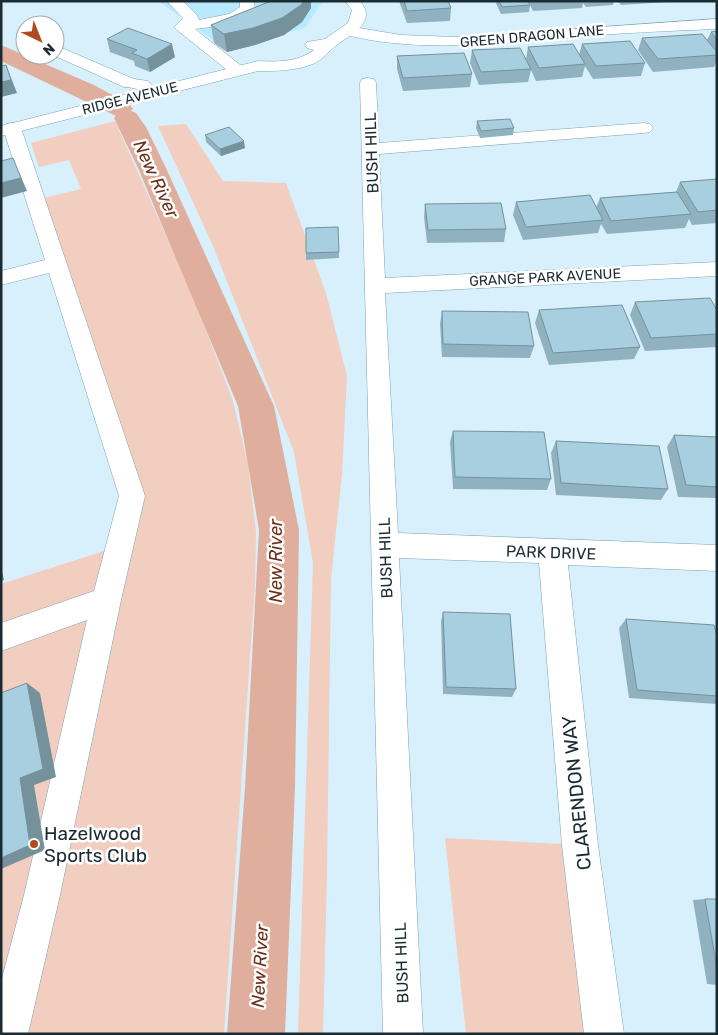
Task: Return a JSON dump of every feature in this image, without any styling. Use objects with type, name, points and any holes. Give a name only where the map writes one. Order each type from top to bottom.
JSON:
[{"type":"street","points":[[174,1],[192,18],[182,27]]},
{"type":"street","points":[[182,27],[233,18],[248,9],[247,1]]},
{"type":"street","points":[[348,32],[355,25],[360,14],[359,9],[352,1]]},
{"type":"street","name":"GREEN DRAGON LANE","points":[[348,32],[396,40],[458,42],[625,28],[717,24]]},
{"type":"street","points":[[182,27],[238,71]]},
{"type":"street","name":"RIDGE AVENUE","points":[[7,129],[258,66],[286,66],[308,60],[322,54],[329,43],[348,32]]},
{"type":"street","points":[[65,54],[130,82],[142,85],[149,93]]},
{"type":"street","name":"BUSH HILL","points":[[368,83],[372,149],[374,286],[403,1034]]},
{"type":"street","points":[[372,149],[644,128]]},
{"type":"street","points":[[7,129],[58,264],[132,496],[106,600],[42,895],[8,1034]]},
{"type":"street","points":[[1,278],[58,264]]},
{"type":"street","name":"GRANGE PARK AVENUE","points":[[374,286],[717,268]]},
{"type":"street","name":"PARK DRIVE","points":[[385,545],[717,558]]},
{"type":"street","name":"CLARENDON WAY","points":[[552,552],[580,845],[604,1034]]},
{"type":"street","points":[[1,637],[106,600]]},
{"type":"shaded area","points":[[158,1],[323,1],[305,28],[225,48]]},
{"type":"shaded area","points":[[115,121],[192,294],[233,401],[248,465],[256,532],[255,585],[224,1034],[1,1034],[1,584],[132,542],[44,198],[81,189],[69,160],[39,167],[31,143]]},
{"type":"shaded area","points":[[186,124],[223,181],[286,183],[326,293],[347,376],[342,475],[331,579],[323,1034],[298,1034],[313,563],[294,452],[213,246],[158,126]]},
{"type":"shaded area","points":[[445,838],[580,845],[604,1034],[466,1034]]},
{"type":"building","points":[[271,1],[304,1],[282,18],[253,28],[224,34],[211,25]]},
{"type":"building","points":[[404,1],[448,1],[451,8],[407,11]]},
{"type":"building","points":[[499,1],[528,1],[530,5],[502,7]]},
{"type":"building","points":[[128,28],[172,44],[147,59],[132,53],[137,50],[107,39]]},
{"type":"building","points":[[717,31],[717,40],[711,32]]},
{"type":"building","points":[[702,34],[717,52],[717,55],[658,59],[642,38]]},
{"type":"building","points":[[630,41],[645,63],[596,66],[582,44]]},
{"type":"building","points":[[573,44],[585,64],[539,68],[528,47]]},
{"type":"building","points":[[520,48],[531,69],[481,72],[472,50]]},
{"type":"building","points":[[464,53],[472,74],[403,78],[397,56]]},
{"type":"building","points":[[6,65],[11,80],[1,82],[1,66]]},
{"type":"building","points":[[510,119],[514,128],[481,131],[477,121]]},
{"type":"building","points":[[229,127],[244,141],[220,149],[205,135]]},
{"type":"building","points":[[13,158],[21,178],[1,183],[1,161]]},
{"type":"building","points":[[717,179],[717,210],[698,212],[680,182]]},
{"type":"building","points":[[677,192],[691,214],[611,221],[600,198]]},
{"type":"building","points":[[590,195],[603,220],[526,227],[516,202]]},
{"type":"building","points":[[501,203],[506,229],[428,230],[425,204]]},
{"type":"building","points":[[338,227],[339,252],[306,253],[306,228]]},
{"type":"building","points":[[710,298],[717,310],[717,334],[651,338],[635,302]]},
{"type":"building","points":[[622,305],[640,347],[553,353],[539,310]]},
{"type":"building","points":[[442,311],[528,312],[534,346],[443,344]]},
{"type":"building","points":[[453,431],[544,432],[551,479],[455,477]]},
{"type":"building","points":[[674,435],[717,437],[717,487],[686,485]]},
{"type":"building","points":[[556,441],[659,446],[668,489],[561,483]]},
{"type":"building","points":[[443,612],[510,614],[516,689],[446,687]]},
{"type":"building","points":[[626,619],[714,625],[717,637],[717,696],[637,690]]},
{"type":"building","points":[[27,683],[43,769],[20,778],[30,845],[1,858],[1,693]]},
{"type":"building","points":[[705,899],[717,899],[717,969]]},
{"type":"waterway","name":"New River","points":[[1,52],[85,90],[120,109]]},
{"type":"waterway","name":"New River","points":[[127,118],[152,168],[256,406],[279,530],[270,787],[256,1034]]},
{"type":"place","name":"Hazelwood Sports Club","points":[[34,844]]}]
